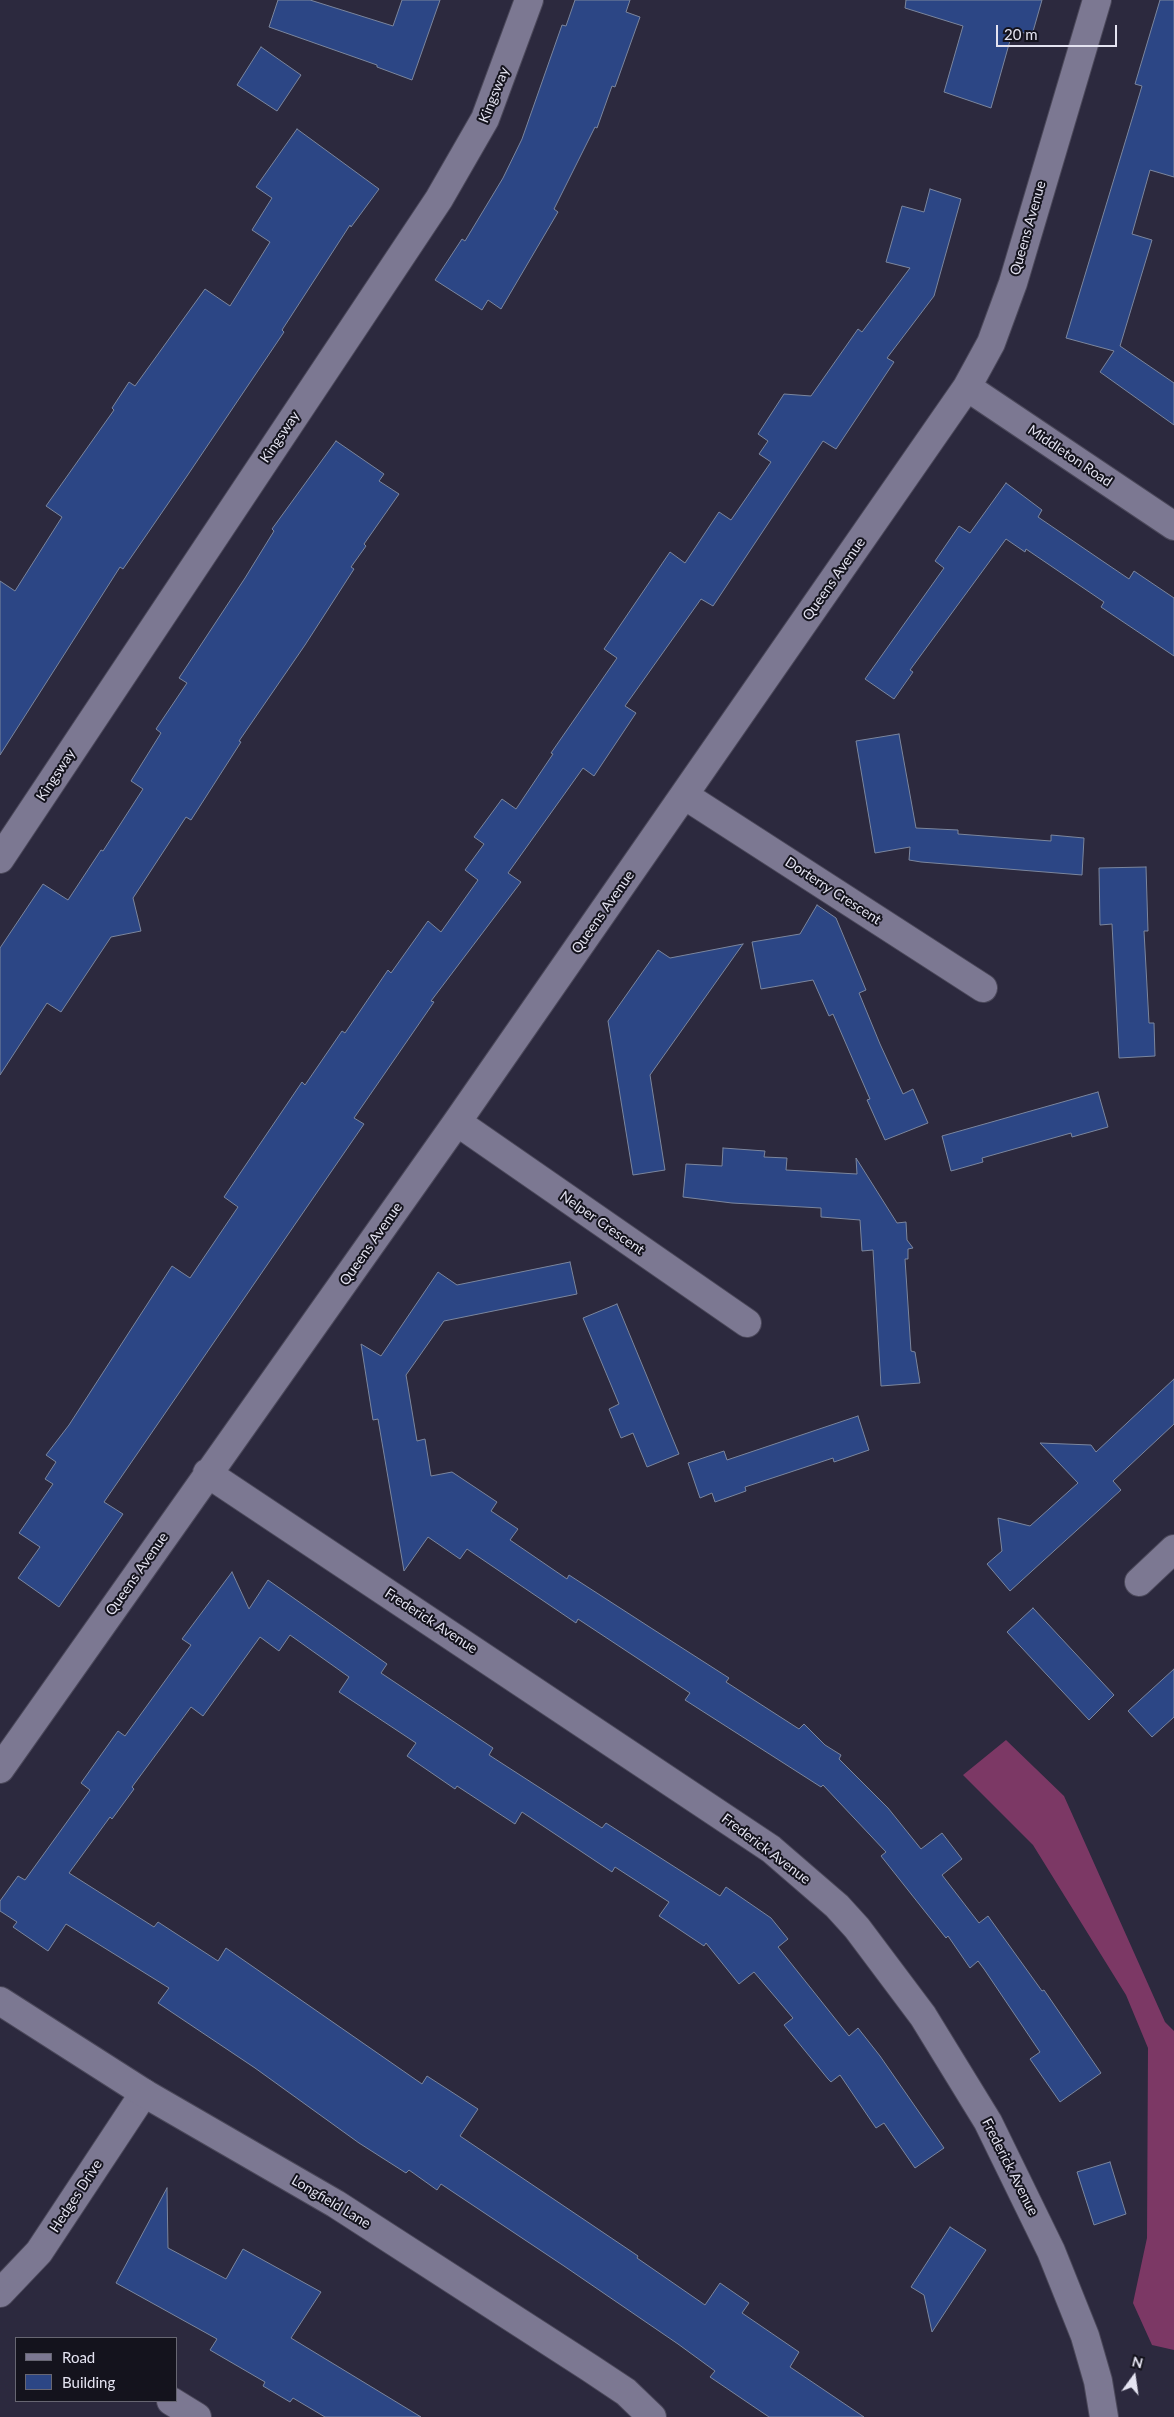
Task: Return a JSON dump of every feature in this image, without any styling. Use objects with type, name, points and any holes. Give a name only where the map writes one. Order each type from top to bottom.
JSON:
[{"type":"street","name":"Kingsway","points":[[0,859],[439,199],[485,119],[529,0]]},
{"type":"street","name":"Queens Avenue","points":[[0,1770],[207,1473],[457,1122],[967,387],[991,343],[1012,283],[1097,0]]},
{"type":"street","name":"Middleton Road","points":[[967,387],[1174,526]]},
{"type":"street","name":"Dorterry Crescent","points":[[684,795],[983,988]]},
{"type":"street","name":"Nelper Crescent","points":[[457,1122],[746,1323]]},
{"type":"street","name":"Frederick Avenue","points":[[207,1473],[771,1848],[837,1906],[858,1928],[923,2016],[988,2122],[1052,2251],[1078,2319],[1098,2381],[1104,2417]]},
{"type":"street","points":[[1139,1582],[1174,1549]]},
{"type":"street","name":"Longfield Lane","points":[[0,2001],[144,2093],[336,2204],[626,2392],[652,2417]]},
{"type":"street","name":"Hedges Drive","points":[[0,2293],[40,2252],[144,2093]]},
{"type":"street","points":[[173,2402],[197,2417]]},
{"type":"shaded area","points":[[1006,1740],[1064,1796],[1165,2022],[1174,2031],[1174,2350],[1152,2345],[1133,2303],[1147,2238],[1148,2048],[1126,1995],[1033,1845],[963,1775]]},
{"type":"building","points":[[278,0],[310,0],[393,26],[402,0],[440,0],[412,80],[377,67],[377,65],[269,27]]},
{"type":"building","points":[[575,0],[630,0],[626,12],[640,17],[615,87],[612,86],[597,128],[595,127],[554,209],[558,212],[501,309],[488,300],[482,310],[435,280],[462,239],[465,241],[503,178],[522,139],[562,25],[566,26]]},
{"type":"building","points":[[906,0],[1042,0],[1032,35],[1013,30],[991,108],[944,92],[963,26],[905,8]]},
{"type":"building","points":[[1160,0],[1174,0],[1174,177],[1150,170],[1132,234],[1152,240],[1120,346],[1174,383],[1174,425],[1100,372],[1114,351],[1066,338],[1142,86],[1135,84]]},
{"type":"building","points":[[261,47],[301,75],[277,111],[237,85]]},
{"type":"building","points":[[297,129],[379,189],[351,227],[350,225],[282,330],[284,332],[187,476],[123,569],[120,567],[0,755],[0,581],[15,591],[62,517],[46,506],[114,410],[112,408],[129,382],[135,386],[205,289],[230,306],[270,242],[252,230],[272,198],[256,187]]},
{"type":"building","points":[[930,189],[961,199],[934,296],[887,358],[894,362],[836,449],[823,441],[713,606],[701,599],[625,706],[636,713],[594,776],[583,768],[508,873],[521,882],[431,1001],[434,1002],[354,1118],[364,1124],[104,1502],[123,1514],[59,1607],[18,1578],[40,1547],[19,1533],[53,1484],[45,1479],[56,1462],[46,1455],[69,1425],[172,1266],[190,1278],[238,1207],[224,1197],[302,1082],[305,1085],[342,1031],[345,1033],[388,970],[391,973],[428,921],[441,932],[478,880],[465,870],[484,844],[474,837],[502,799],[516,809],[553,754],[551,753],[617,658],[604,649],[670,552],[685,563],[719,512],[731,520],[771,462],[759,454],[768,441],[758,434],[784,394],[811,396],[858,329],[862,332],[910,268],[886,262],[902,206],[924,212]]},
{"type":"building","points":[[336,441],[384,474],[379,481],[399,494],[364,544],[366,546],[351,567],[354,569],[305,645],[239,741],[241,742],[191,820],[186,817],[133,898],[141,931],[111,937],[61,1012],[47,1003],[0,1075],[0,948],[43,884],[68,900],[101,850],[103,851],[143,789],[131,781],[161,733],[156,729],[187,683],[179,678],[245,578],[274,531],[272,529]]},
{"type":"building","points":[[1006,483],[1042,510],[1038,517],[1129,579],[1134,571],[1174,598],[1174,656],[1101,607],[1104,602],[1026,549],[1025,552],[1006,539],[910,670],[913,672],[894,699],[865,679],[944,568],[935,561],[959,526],[970,533]]},
{"type":"building","points":[[899,734],[916,828],[958,830],[958,834],[1051,841],[1051,835],[1084,838],[1082,875],[921,862],[909,860],[910,847],[875,853],[856,741]]},
{"type":"building","points":[[1146,867],[1148,931],[1144,931],[1149,1023],[1154,1023],[1155,1056],[1119,1058],[1112,924],[1100,925],[1099,868]]},
{"type":"building","points":[[817,905],[836,918],[866,990],[859,993],[880,1044],[903,1094],[913,1089],[928,1123],[885,1140],[867,1100],[870,1099],[833,1014],[829,1016],[813,980],[761,989],[752,942],[800,934]]},
{"type":"building","points":[[743,944],[650,1075],[665,1170],[633,1175],[608,1021],[658,950],[670,958]]},
{"type":"building","points":[[1098,1092],[1108,1127],[1072,1137],[1071,1133],[982,1158],[983,1162],[951,1171],[942,1136]]},
{"type":"building","points":[[723,1148],[765,1151],[764,1157],[787,1158],[786,1170],[857,1174],[856,1158],[897,1223],[906,1222],[907,1240],[913,1248],[908,1249],[908,1259],[905,1259],[911,1351],[915,1352],[920,1383],[881,1386],[873,1250],[862,1251],[860,1220],[821,1217],[821,1208],[732,1203],[683,1197],[686,1164],[722,1166]]},
{"type":"building","points":[[570,1262],[577,1294],[444,1321],[406,1375],[417,1441],[425,1439],[431,1476],[452,1472],[497,1502],[491,1511],[518,1529],[510,1540],[567,1579],[569,1575],[729,1678],[726,1682],[799,1729],[804,1724],[825,1745],[841,1755],[839,1759],[888,1808],[921,1849],[942,1833],[962,1859],[942,1875],[979,1923],[988,1916],[1042,1991],[1044,1990],[1101,2073],[1060,2102],[1030,2059],[1040,2052],[984,1969],[978,1961],[970,1968],[948,1936],[946,1938],[881,1856],[886,1852],[823,1785],[821,1787],[685,1700],[690,1693],[578,1619],[576,1623],[467,1549],[460,1559],[428,1537],[404,1571],[378,1419],[373,1420],[361,1344],[381,1356],[438,1272],[457,1285]]},
{"type":"building","points":[[617,1304],[679,1454],[647,1467],[633,1433],[621,1438],[609,1409],[619,1404],[583,1318]]},
{"type":"building","points":[[1174,1379],[1174,1424],[1113,1481],[1121,1490],[1010,1591],[987,1564],[1002,1551],[998,1518],[1030,1526],[1078,1483],[1040,1443],[1091,1445],[1096,1452]]},
{"type":"building","points":[[858,1416],[869,1450],[834,1462],[833,1458],[745,1487],[746,1491],[715,1502],[712,1493],[700,1498],[688,1463],[724,1451],[727,1460]]},
{"type":"building","points":[[232,1572],[249,1609],[268,1580],[387,1664],[381,1673],[493,1748],[489,1755],[602,1828],[606,1823],[720,1896],[726,1887],[771,1918],[788,1939],[778,1947],[849,2036],[858,2028],[880,2056],[944,2148],[915,2168],[884,2123],[876,2128],[840,2075],[831,2082],[828,2079],[784,2025],[793,2018],[754,1972],[739,1984],[706,1943],[704,1946],[659,1916],[669,1902],[615,1867],[612,1872],[522,1812],[515,1824],[457,1786],[455,1789],[407,1756],[416,1743],[339,1692],[349,1677],[290,1635],[279,1651],[260,1637],[203,1716],[191,1707],[132,1787],[134,1789],[112,1819],[110,1817],[69,1873],[154,1927],[158,1922],[218,1961],[226,1948],[422,2084],[427,2076],[478,2109],[460,2136],[638,2256],[637,2258],[705,2305],[720,2283],[749,2303],[742,2313],[799,2352],[790,2367],[864,2417],[769,2417],[710,2377],[715,2371],[564,2266],[441,2184],[437,2190],[409,2170],[406,2173],[359,2143],[255,2068],[158,2003],[169,1988],[66,1924],[48,1951],[13,1927],[17,1922],[0,1911],[0,1901],[18,1876],[25,1880],[90,1790],[81,1783],[118,1731],[125,1736],[191,1645],[182,1639]]},
{"type":"building","points":[[1033,1608],[1114,1695],[1089,1720],[1007,1632]]},
{"type":"building","points":[[1174,1669],[1174,1717],[1152,1737],[1128,1711]]},
{"type":"building","points":[[1110,2162],[1126,2214],[1094,2225],[1077,2172]]},
{"type":"building","points":[[167,2188],[168,2248],[226,2279],[243,2249],[321,2292],[291,2338],[421,2417],[325,2417],[293,2398],[290,2402],[263,2386],[265,2382],[210,2350],[217,2339],[116,2283]]},
{"type":"building","points":[[950,2227],[986,2250],[932,2332],[924,2295],[911,2287]]}]
